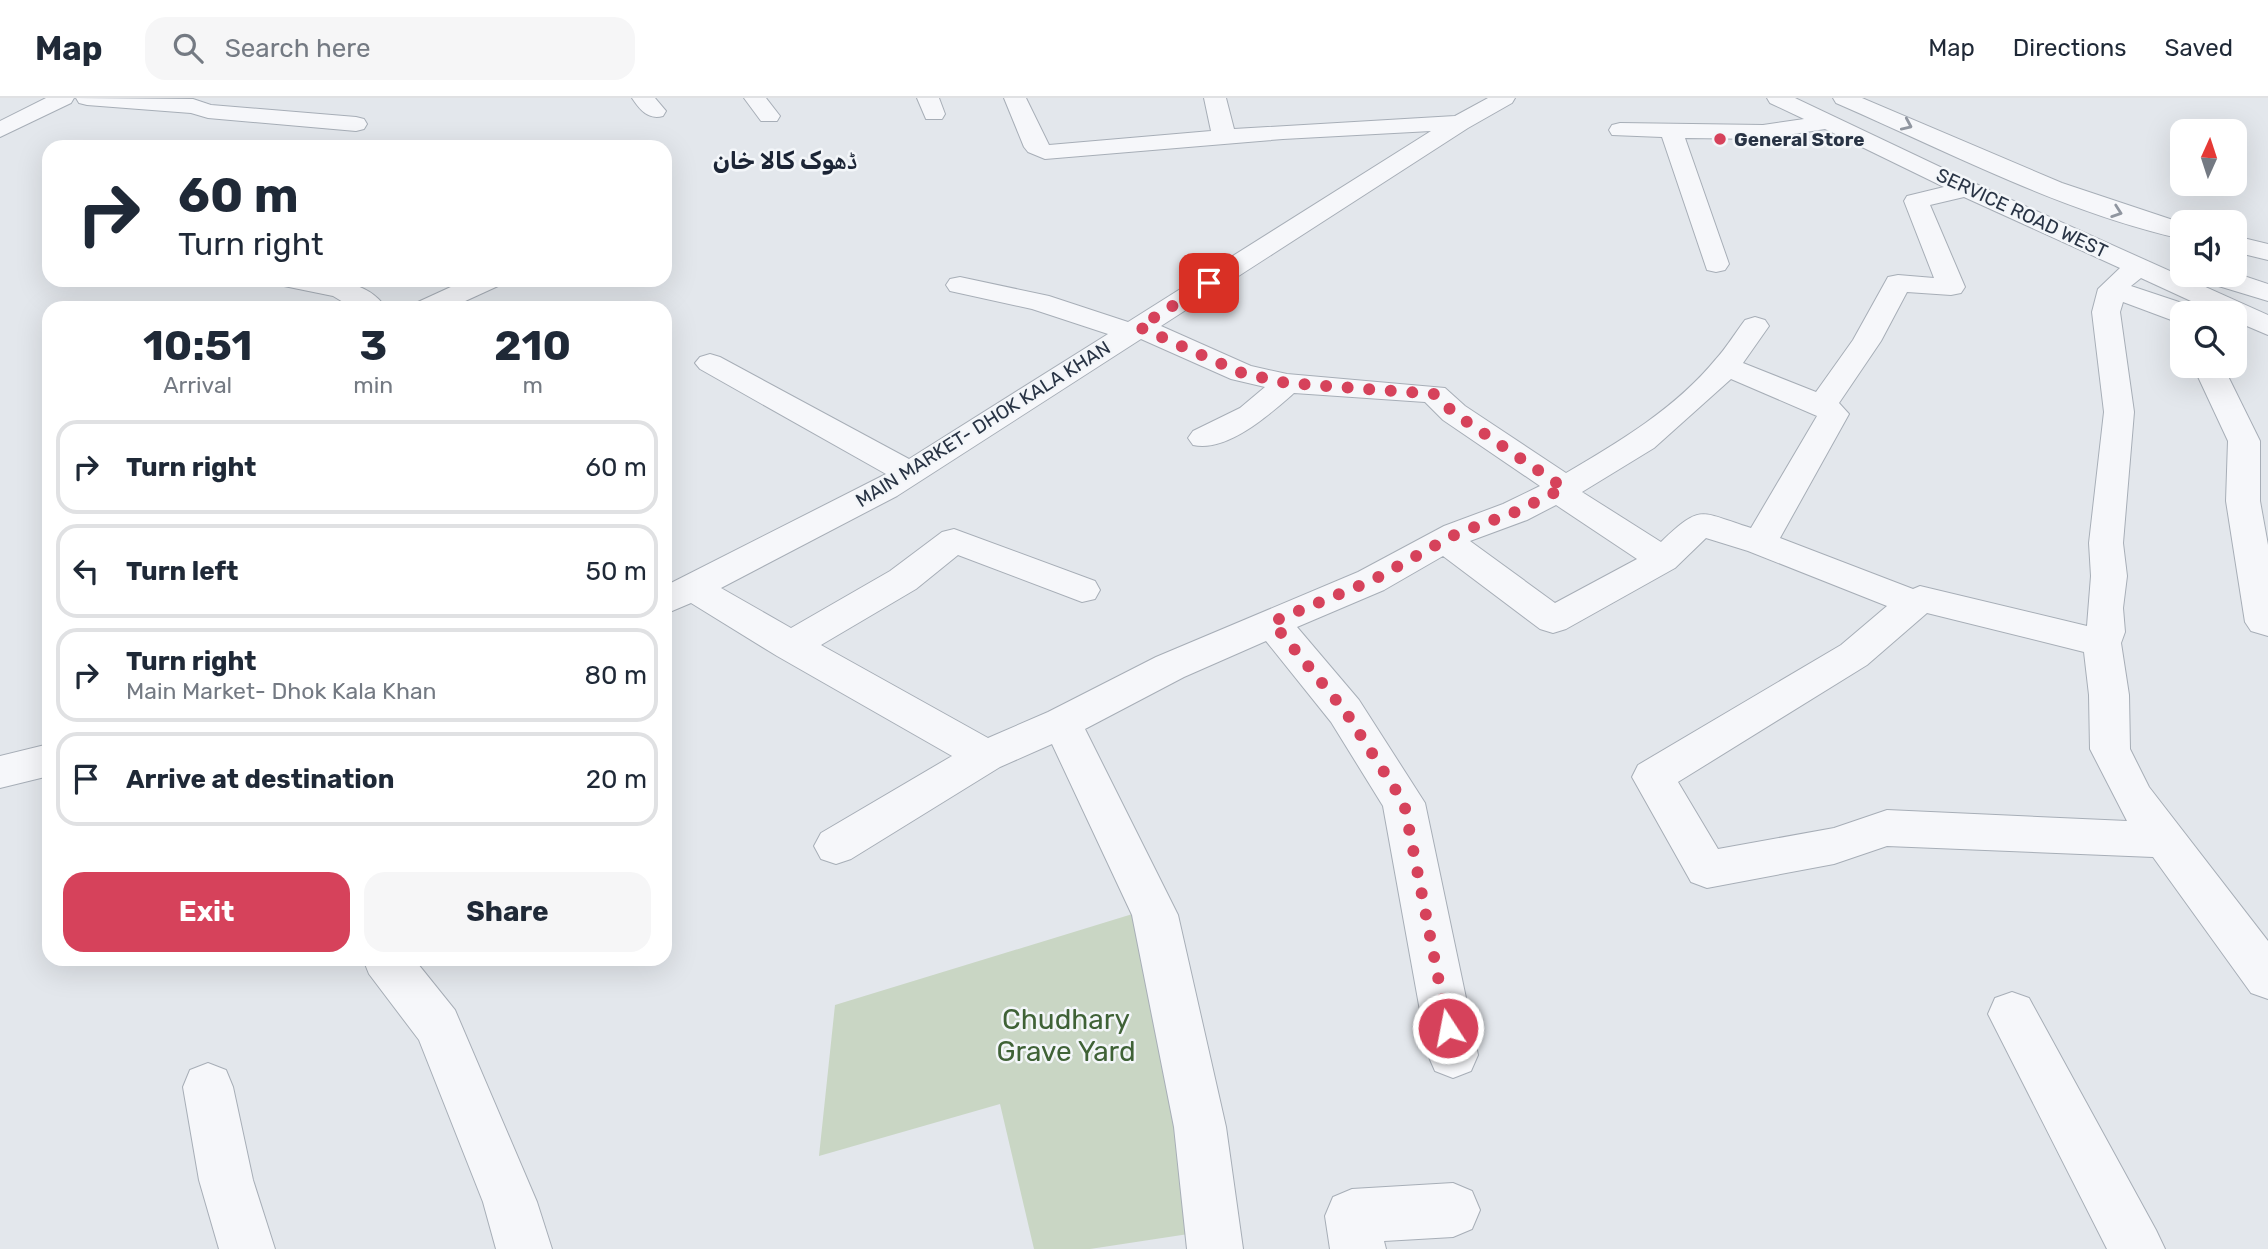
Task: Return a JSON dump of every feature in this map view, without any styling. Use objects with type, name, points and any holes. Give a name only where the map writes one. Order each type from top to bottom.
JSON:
[{"type":"street","points":[[0,130],[63,98]]},
{"type":"street","points":[[87,98],[193,106],[208,111],[356,124]]},
{"type":"street","points":[[1015,98],[1036,147],[1045,152],[1224,137],[1460,123]]},
{"type":"street","points":[[1215,98],[1224,137]]},
{"type":"street","name":"MAIN MARKET- DHOK KALA KHAN","points":[[679,594],[885,489],[1460,123],[1504,98]]},
{"type":"street","name":"SERVICE ROAD WEST","points":[[1778,98],[1967,189],[2268,326]]},
{"type":"street","points":[[1844,98],[2017,174],[2127,215],[2170,228]]},
{"type":"street","points":[[1336,106],[1344,129]]},
{"type":"street","points":[[1620,130],[1763,132],[1830,122]]},
{"type":"street","points":[[1671,131],[1716,264]]},
{"type":"street","points":[[1822,405],[1867,341],[1898,283],[1951,287],[1916,201],[1967,189]]},
{"type":"street","points":[[2247,247],[2268,252]]},
{"type":"street","points":[[2170,265],[2126,260],[2112,289],[2106,312],[2114,356],[2119,412],[2106,542],[2109,576],[2105,608],[2106,632],[2102,643],[2109,695],[2110,749],[2134,798],[2268,978]]},
{"type":"street","points":[[960,285],[1039,302],[1135,330],[1242,373],[1287,383],[1434,394],[1454,413],[1663,560]]},
{"type":"street","points":[[2247,286],[2268,293]]},
{"type":"street","points":[[331,287],[341,289],[361,301]]},
{"type":"street","points":[[443,301],[473,287]]},
{"type":"street","points":[[2112,289],[2170,308]]},
{"type":"street","points":[[836,846],[986,756],[1062,723],[1170,667],[1371,581],[1445,540],[1515,512],[1560,489],[1643,441],[1698,395],[1726,367],[1755,326]]},
{"type":"street","points":[[710,363],[909,474]]},
{"type":"street","points":[[1726,367],[1822,405],[1834,414],[1760,543]]},
{"type":"street","points":[[2214,378],[2244,441],[2243,501],[2264,622],[2268,623]]},
{"type":"street","points":[[1204,438],[1251,415],[1287,383]]},
{"type":"street","points":[[1445,540],[1553,620],[1663,560],[1700,524],[1760,543],[1914,603]]},
{"type":"street","points":[[790,646],[903,580],[954,540],[1082,590]]},
{"type":"street","points":[[679,594],[851,677],[986,756]]},
{"type":"street","points":[[2102,643],[1920,599],[1854,655],[1653,777],[1707,869],[1834,846],[1887,828],[2163,840]]},
{"type":"street","points":[[1272,622],[1345,711],[1404,803],[1453,1055]]},
{"type":"street","points":[[1062,723],[1155,915],[1200,1128],[1215,1249]]},
{"type":"street","points":[[0,772],[42,762]]},
{"type":"street","points":[[391,966],[438,1026],[510,1202],[524,1249]]},
{"type":"street","points":[[2012,1014],[2137,1249]]},
{"type":"street","points":[[208,1087],[226,1180],[247,1249]]},
{"type":"street","points":[[1358,1249],[1352,1216],[1453,1210]]},
{"type":"green space","name":"Chudhary Grave Yard","points":[[1139,912],[1195,1233],[1090,1249],[1034,1249],[1000,1104],[819,1156],[835,1005]]},
{"type":"place","name":"General Store","points":[[1720,139]]},
{"type":"district","name":"ڈھوک کالا خان","points":[[785,161]]},
{"type":"route","points":[[1209,283],[1139,327],[1242,373],[1287,383],[1434,394],[1454,413],[1564,488],[1515,512],[1456,534],[1371,581],[1272,622],[1345,711],[1404,803],[1448,1028]]}]
